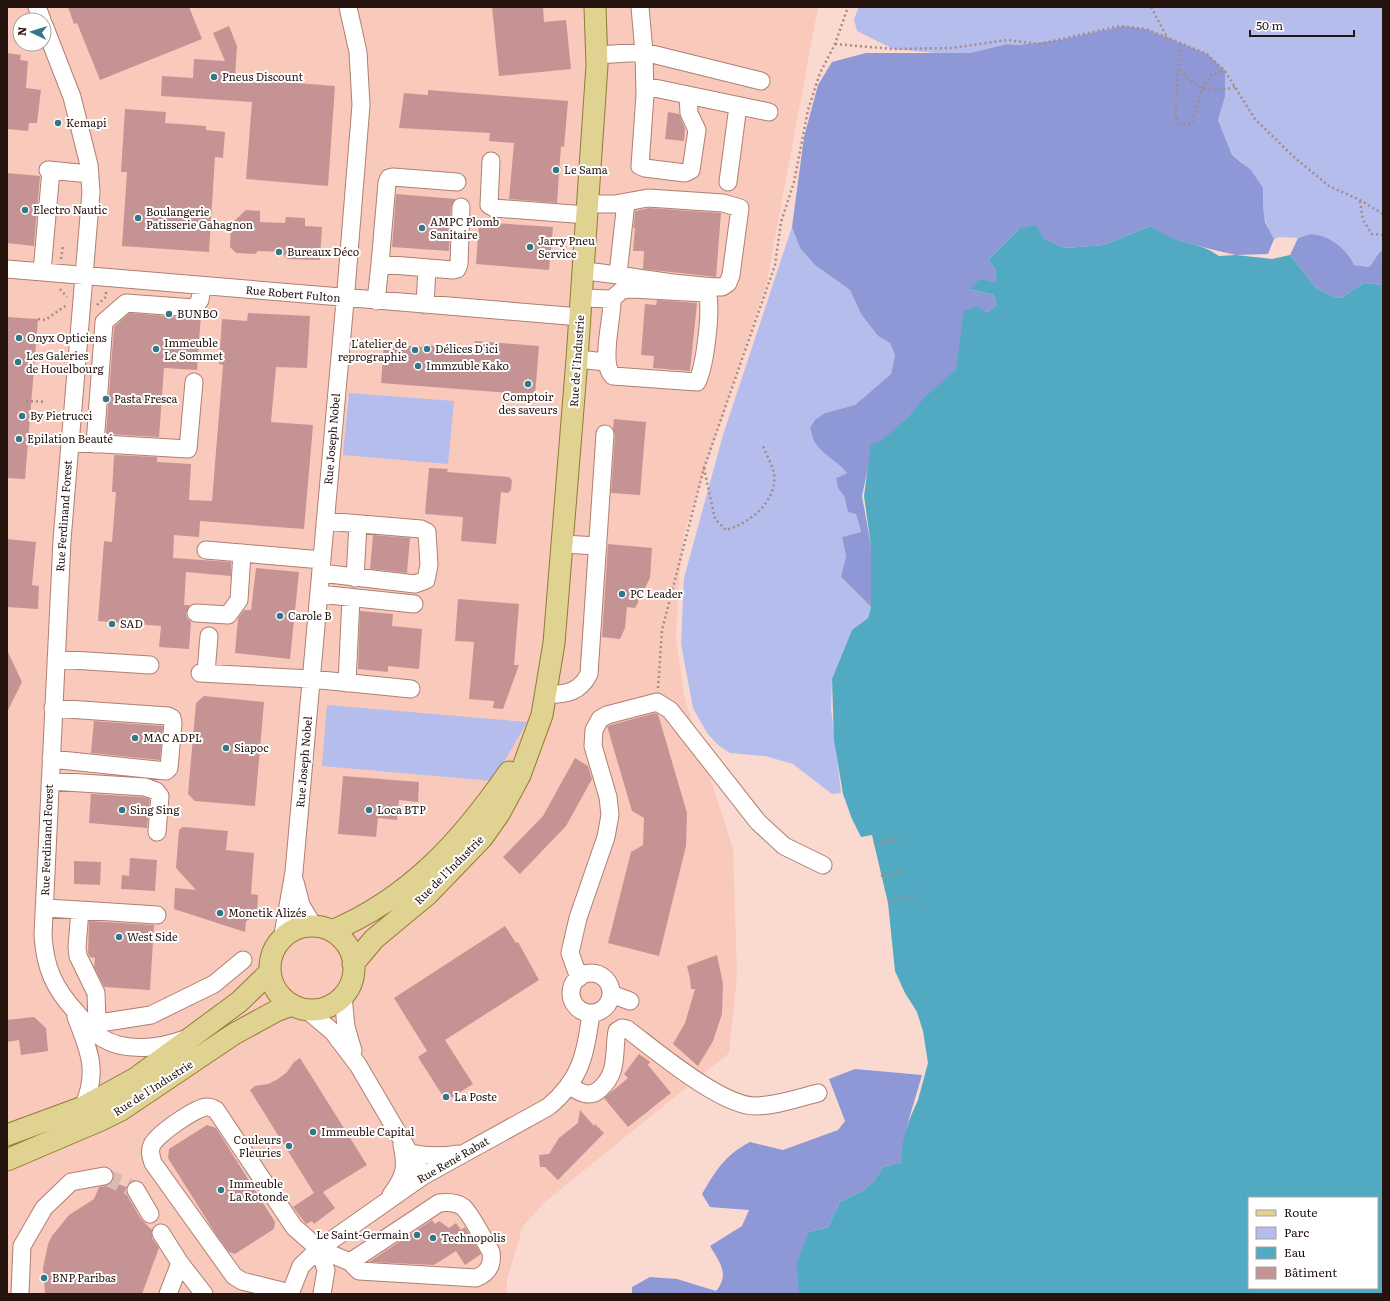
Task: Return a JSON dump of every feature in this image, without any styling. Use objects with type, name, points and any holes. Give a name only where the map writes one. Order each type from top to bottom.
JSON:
[{"type":"main road","name":"Rue de l'Industrie","points":[[353,964],[374,939],[427,895],[482,838],[498,814],[520,775],[542,714],[554,643],[581,307],[597,55],[595,7]]},
{"type":"main road","name":"Rue de l'Industrie","points":[[323,929],[383,905],[418,878],[461,836],[483,810],[511,769],[542,714]]},
{"type":"main road","name":"Rue de l'Industrie","points":[[7,1135],[54,1119],[83,1107],[136,1078],[239,1002],[270,972],[273,954],[282,940],[290,932],[299,928],[323,929],[341,938],[348,948],[353,964],[352,981],[343,996],[329,1006],[318,1010],[300,1007],[276,1011],[234,1034],[121,1110],[7,1160]]},
{"type":"main road","points":[[270,972],[276,990],[282,998],[300,1007]]},
{"type":"street","name":"Rue Joseph Nobel","points":[[282,940],[294,872],[345,299],[360,105],[358,52],[348,7]]},
{"type":"street","points":[[640,7],[645,86],[639,160],[640,166],[645,168],[685,172],[691,170],[697,130],[689,113],[688,95]]},
{"type":"street","name":"Rue Ferdinand Forest","points":[[52,46],[72,97],[83,137],[90,174],[91,192],[62,540],[44,908],[44,946],[49,972],[58,990],[72,1008],[86,1042],[92,1067],[91,1085],[83,1107]]},
{"type":"street","points":[[597,55],[644,52],[761,81]]},
{"type":"street","points":[[645,86],[769,112]]},
{"type":"street","points":[[728,182],[738,106]]},
{"type":"street","points":[[491,161],[488,197],[489,205],[494,208],[587,210],[648,198],[723,203],[740,208],[731,275],[728,283],[722,286],[643,280],[618,274],[583,271]]},
{"type":"street","points":[[42,272],[50,170],[90,174]]},
{"type":"street","points":[[376,301],[387,183],[389,178],[393,177],[457,182]]},
{"type":"street","points":[[618,274],[626,202]]},
{"type":"street","points":[[380,264],[453,270],[457,269],[459,264],[461,207]]},
{"type":"street","points":[[425,305],[427,268]]},
{"type":"street","name":"Rue Robert Fulton","points":[[7,269],[425,305],[581,307],[612,299]]},
{"type":"street","points":[[95,444],[104,322],[126,303],[194,308],[200,300],[202,286]]},
{"type":"street","points":[[632,289],[705,293],[708,296],[709,302],[701,374],[697,382],[614,376],[609,373],[606,362],[612,299],[622,290],[632,289]]},
{"type":"street","points":[[577,359],[606,362]]},
{"type":"street","points":[[69,442],[188,450],[194,382]]},
{"type":"street","points":[[546,694],[570,693],[579,688],[589,674],[605,434]]},
{"type":"street","points":[[206,550],[242,553],[321,566],[355,578],[415,584],[426,580],[429,564],[427,532],[421,529],[325,521]]},
{"type":"street","points":[[355,578],[358,524]]},
{"type":"street","points":[[563,544],[598,546]]},
{"type":"street","points":[[196,612],[228,614],[232,610],[239,600],[242,553]]},
{"type":"street","points":[[319,594],[414,604]]},
{"type":"street","points":[[346,682],[351,598]]},
{"type":"street","points":[[209,636],[203,673],[311,679],[411,689]]},
{"type":"street","points":[[56,659],[150,665]]},
{"type":"street","points":[[579,978],[570,953],[578,918],[606,837],[610,815],[608,797],[593,746],[594,730],[600,719],[607,715],[657,702],[670,710],[758,822],[784,846],[823,865]]},
{"type":"street","points":[[51,759],[166,771],[169,768],[173,722],[172,718],[168,716],[53,708]]},
{"type":"street","points":[[50,781],[145,787],[156,791],[160,796],[157,832]]},
{"type":"street","name":"Rue Joseph Nobel","points":[[294,872],[298,899],[323,929]]},
{"type":"street","points":[[44,908],[157,915]]},
{"type":"street","points":[[80,910],[77,947],[78,956],[81,965],[90,978],[96,994],[91,1021],[114,1021],[151,1015],[214,984],[243,960]]},
{"type":"street","points":[[589,973],[601,975],[609,983],[611,994],[610,1000],[602,1009],[591,1013],[579,1008],[572,998],[573,985],[579,978],[589,973]]},
{"type":"street","points":[[611,994],[630,1001]]},
{"type":"street","points":[[343,996],[347,1032],[358,1065]]},
{"type":"street","points":[[300,1007],[333,1032],[358,1065],[423,1176]]},
{"type":"street","name":"Rue Ferdinand Forest","points":[[72,1008],[91,1021],[103,1038],[131,1047],[166,1045],[195,1035]]},
{"type":"street","name":"Rue René Rabat","points":[[290,1294],[301,1266],[319,1248],[423,1176],[548,1107],[570,1086],[583,1061],[591,1013]]},
{"type":"street","points":[[570,1086],[580,1093],[589,1094],[598,1092],[606,1084],[610,1079],[613,1067],[617,1031],[622,1028],[627,1029],[698,1081],[736,1102],[754,1106],[764,1105],[818,1093]]},
{"type":"street","points":[[290,1294],[242,1281],[234,1276],[153,1163],[150,1151],[157,1137],[203,1108],[212,1107],[216,1110],[294,1227],[319,1248],[350,1262],[359,1272],[476,1278],[487,1271],[492,1259],[491,1252],[464,1208],[448,1202],[439,1203],[350,1262]]},
{"type":"street","points":[[405,1146],[424,1156],[444,1157],[463,1153]]},
{"type":"street","points":[[388,1199],[404,1175],[405,1146]]},
{"type":"street","points":[[20,1294],[22,1246],[44,1208],[71,1182],[104,1176]]},
{"type":"street","points":[[136,1190],[150,1214]]},
{"type":"street","points":[[161,1233],[180,1263],[204,1294]]},
{"type":"street","points":[[319,1248],[326,1270],[322,1294]]},
{"type":"street","points":[[168,1294],[180,1263]]},
{"type":"path","points":[[657,702],[662,630],[704,468],[775,265],[781,222],[794,182],[808,110],[820,73],[835,44],[848,7]]},
{"type":"path","points":[[1151,7],[1168,39]]},
{"type":"path","points":[[835,44],[892,49],[952,48],[1007,40],[1039,44],[1120,26],[1146,29],[1207,54],[1225,71],[1254,119],[1295,158],[1329,186],[1360,200],[1383,214]]},
{"type":"path","points":[[1180,44],[1175,117],[1182,125],[1192,123],[1202,88],[1211,75],[1225,71]]},
{"type":"path","points":[[1179,70],[1188,81],[1202,88],[1218,91],[1235,87]]},
{"type":"path","points":[[1360,200],[1363,220],[1372,234],[1383,235]]},
{"type":"path","points":[[61,262],[63,246]]},
{"type":"path","points":[[26,401],[46,402]]},
{"type":"path","points":[[704,468],[715,519],[726,530],[740,526],[758,512],[774,488],[774,471],[763,446]]},
{"type":"path","points":[[874,844],[904,837]]},
{"type":"path","points":[[881,876],[906,870]]},
{"type":"path","points":[[888,902],[915,896]]},
{"type":"shaded area","points":[[7,7],[818,7],[767,281],[684,533],[679,580],[676,638],[684,696],[733,849],[737,975],[729,1053],[546,1201],[523,1226],[507,1279],[507,1294],[7,1294]]},
{"type":"shaded area","points":[[1124,26],[1146,29],[1207,54],[1225,71],[1225,97],[1218,120],[1232,155],[1251,170],[1263,188],[1265,222],[1274,239],[1268,254],[1236,255],[1210,249],[1161,235],[1151,226],[1103,245],[1065,248],[1019,229],[988,260],[996,270],[995,283],[970,289],[994,295],[996,306],[986,313],[959,356],[956,369],[881,442],[873,444],[862,496],[871,546],[871,607],[841,577],[846,556],[842,537],[861,532],[856,514],[848,512],[844,496],[838,488],[836,478],[847,473],[817,446],[810,428],[815,420],[825,413],[855,405],[891,374],[895,355],[890,343],[878,336],[861,314],[850,290],[815,265],[800,248],[792,227],[804,137],[818,85],[832,62],[866,53],[970,53],[1007,44],[1018,45],[1059,40]]},
{"type":"shaded area","points":[[1310,234],[1324,237],[1342,248],[1354,265],[1369,267],[1383,250],[1383,285],[1364,283],[1341,298],[1334,297],[1315,287],[1290,255],[1298,238]]},
{"type":"shaded area","points":[[855,1069],[922,1075],[909,1119],[901,1162],[883,1167],[874,1181],[864,1190],[840,1202],[828,1227],[809,1232],[799,1294],[632,1294],[632,1287],[650,1277],[677,1279],[716,1291],[720,1285],[723,1274],[720,1263],[710,1246],[742,1226],[749,1210],[710,1207],[702,1194],[712,1177],[727,1158],[750,1142],[783,1150],[838,1130],[845,1121],[829,1079]]},
{"type":"green space","points":[[859,7],[1383,7],[1383,250],[1369,267],[1354,265],[1346,253],[1336,245],[1310,234],[1298,238],[1280,237],[1274,239],[1264,215],[1263,188],[1242,162],[1232,155],[1218,120],[1225,97],[1190,51],[1180,44],[1146,29],[1124,26],[1059,40],[1018,45],[1007,44],[970,53],[936,53],[893,49],[857,31],[854,19]]},
{"type":"green space","points":[[792,227],[800,248],[815,265],[850,290],[861,314],[878,336],[890,343],[895,355],[891,374],[855,405],[825,413],[828,455],[841,464],[847,473],[836,478],[838,487],[844,496],[848,512],[856,513],[861,533],[842,537],[846,556],[841,577],[871,607],[868,618],[852,630],[832,679],[831,708],[841,793],[832,794],[793,764],[765,756],[730,753],[718,745],[707,733],[693,708],[681,644],[684,578],[723,435]]},
{"type":"green space","points":[[349,393],[454,401],[448,464],[343,455]]},
{"type":"green space","points":[[327,705],[527,722],[493,781],[322,766]]},
{"type":"water","points":[[1036,225],[1044,239],[1065,248],[1103,245],[1151,226],[1167,236],[1202,247],[1219,256],[1236,255],[1272,259],[1290,255],[1315,287],[1334,297],[1341,298],[1364,283],[1383,285],[1383,1294],[799,1294],[797,1263],[809,1232],[828,1227],[840,1202],[864,1190],[874,1181],[883,1167],[901,1162],[903,1142],[910,1118],[918,1100],[928,1063],[923,1031],[917,1012],[905,993],[895,971],[888,903],[872,835],[861,837],[852,819],[843,794],[834,740],[832,679],[852,630],[868,618],[871,607],[871,546],[864,496],[871,444],[881,441],[909,416],[925,397],[956,369],[964,311],[978,306],[986,313],[996,306],[994,295],[970,289],[980,279],[995,283],[996,270],[988,260],[1019,229]]},
{"type":"building","points":[[68,7],[189,7],[202,39],[100,80],[77,23],[74,24]]},
{"type":"building","points":[[492,7],[543,7],[544,22],[566,20],[571,69],[499,76]]},
{"type":"building","points":[[229,26],[237,46],[235,78],[335,86],[328,186],[246,179],[252,102],[161,96],[162,76],[193,78],[194,59],[225,61],[213,33]]},
{"type":"building","points":[[7,53],[21,55],[20,60],[28,61],[26,88],[41,90],[37,123],[29,123],[28,131],[7,129]]},
{"type":"building","points":[[428,90],[568,101],[564,147],[561,146],[557,203],[509,199],[514,143],[489,141],[490,133],[399,128],[404,93],[428,95]]},
{"type":"building","points":[[125,109],[166,112],[165,123],[206,126],[206,130],[225,132],[223,158],[215,157],[209,252],[122,246],[127,172],[121,172]]},
{"type":"building","points":[[668,112],[679,114],[685,129],[684,141],[665,139]]},
{"type":"building","name":"Electro Nautic","points":[[7,173],[40,176],[34,246],[7,243]]},
{"type":"building","name":"AMPC Plomb Sanitaire","points":[[396,194],[456,199],[451,207],[449,251],[392,247]]},
{"type":"building","points":[[649,208],[721,213],[716,277],[643,269],[644,251],[633,251],[635,228],[633,228],[635,211]]},
{"type":"building","points":[[246,210],[260,211],[260,222],[285,223],[286,217],[305,218],[305,226],[322,227],[320,260],[287,259],[281,252],[258,251],[255,254],[236,253],[230,247],[231,224]]},
{"type":"building","points":[[479,222],[553,227],[549,270],[476,264]]},
{"type":"building","points":[[657,300],[697,303],[690,371],[653,368],[654,356],[641,355],[645,304],[656,305]]},
{"type":"building","name":"Immeuble Le Sommet","points":[[129,313],[193,318],[201,315],[197,370],[164,368],[159,437],[106,434],[114,327]]},
{"type":"building","points":[[248,313],[310,316],[307,368],[276,367],[271,422],[313,425],[304,529],[200,521],[199,537],[174,535],[173,558],[231,562],[231,576],[186,572],[184,605],[190,605],[186,613],[187,618],[191,622],[189,649],[159,647],[161,626],[98,621],[104,541],[112,542],[116,492],[112,492],[114,455],[157,457],[157,462],[191,464],[189,500],[212,501],[223,365],[219,364],[222,319],[247,321]]},
{"type":"building","name":"Les Galeries de Houelbourg","points":[[7,317],[38,319],[25,479],[7,478]]},
{"type":"building","points":[[475,341],[539,346],[535,395],[381,383],[384,344],[423,347],[423,345],[436,346],[436,348],[474,351]]},
{"type":"building","points":[[614,419],[646,422],[640,495],[611,493],[615,435],[613,428]]},
{"type":"building","points":[[429,468],[448,469],[447,472],[509,477],[512,480],[511,490],[508,493],[501,492],[496,544],[461,541],[463,517],[425,514]]},
{"type":"building","points":[[373,535],[410,538],[407,573],[370,569]]},
{"type":"building","points":[[7,539],[36,542],[32,585],[39,586],[38,609],[7,607]]},
{"type":"building","name":"PC Leader","points":[[608,544],[652,548],[650,578],[645,588],[639,588],[638,603],[635,608],[627,607],[625,628],[620,639],[602,637]]},
{"type":"building","points":[[256,568],[299,572],[290,659],[235,653],[238,618],[244,610],[251,610]]},
{"type":"building","points":[[458,599],[519,604],[514,665],[519,665],[503,709],[493,708],[494,701],[469,699],[474,642],[455,641]]},
{"type":"building","points":[[360,611],[393,614],[392,626],[422,629],[419,669],[388,666],[388,672],[358,669]]},
{"type":"building","points":[[7,650],[22,682],[7,712]]},
{"type":"building","name":"Siapoc","points":[[204,696],[264,702],[255,806],[195,801],[188,794],[196,703]]},
{"type":"building","points":[[655,713],[658,714],[687,813],[686,846],[659,956],[608,943],[631,852],[643,845],[644,818],[632,811],[607,726]]},
{"type":"building","points":[[94,721],[163,726],[160,760],[91,753]]},
{"type":"building","points":[[575,758],[588,766],[592,779],[566,826],[520,874],[503,857],[543,816]]},
{"type":"building","name":"Loca BTP","points":[[343,776],[419,782],[418,802],[399,800],[397,820],[378,818],[376,837],[338,834]]},
{"type":"building","name":"Sing Sing","points":[[91,794],[143,797],[150,799],[147,828],[89,823]]},
{"type":"building","points":[[183,827],[228,831],[226,850],[254,853],[251,894],[258,895],[257,916],[246,921],[245,932],[174,909],[175,888],[196,890],[176,868],[179,830]]},
{"type":"building","points":[[130,858],[157,860],[155,891],[121,889],[122,875],[129,876]]},
{"type":"building","points":[[74,861],[101,862],[100,885],[74,884]]},
{"type":"building","name":"West Side","points":[[89,921],[154,925],[150,990],[104,987],[94,967],[95,958],[90,957],[88,953]]},
{"type":"building","points":[[505,926],[516,943],[518,942],[539,980],[445,1040],[473,1084],[446,1101],[418,1057],[427,1051],[394,998]]},
{"type":"building","points":[[717,955],[723,984],[722,1014],[713,1041],[698,1066],[673,1044],[685,1023],[695,989],[691,989],[687,966]]},
{"type":"building","points":[[34,1017],[46,1028],[48,1051],[21,1055],[19,1040],[7,1042],[7,1020]]},
{"type":"building","points":[[639,1054],[650,1062],[648,1065],[671,1093],[628,1127],[604,1098],[628,1078],[624,1074]]},
{"type":"building","name":"Immeuble Capital","points":[[300,1058],[367,1165],[323,1192],[335,1208],[314,1224],[312,1221],[306,1224],[293,1207],[314,1193],[250,1090],[255,1086],[268,1084],[278,1079],[287,1072],[294,1062]]},
{"type":"building","points":[[580,1110],[594,1126],[595,1124],[604,1133],[558,1180],[545,1167],[540,1167],[539,1155],[549,1154],[559,1138],[578,1123]]},
{"type":"building","name":"Immeuble La Rotonde","points":[[207,1125],[216,1128],[275,1222],[274,1229],[235,1254],[229,1252],[217,1236],[168,1158],[169,1149]]},
{"type":"building","points":[[112,1182],[127,1187],[127,1195],[141,1219],[152,1230],[152,1238],[159,1248],[142,1294],[45,1294],[43,1268],[48,1244],[52,1236],[69,1215],[94,1199],[99,1187],[106,1186]]},
{"type":"building","name":"Technopolis","points":[[432,1220],[435,1224],[439,1221],[449,1228],[456,1223],[461,1230],[465,1227],[481,1254],[465,1265],[456,1251],[434,1265],[369,1262]]},
{"type":"tunnel","points":[[104,1176],[136,1190]]},
{"type":"place","name":"Pneus Discount","points":[[214,77]]},
{"type":"place","name":"Kemapi","points":[[58,123]]},
{"type":"place","name":"Le Sama","points":[[556,170]]},
{"type":"place","name":"Electro Nautic","points":[[25,210]]},
{"type":"place","name":"Boulangerie Patisserie Gahagnon","points":[[138,218]]},
{"type":"place","name":"AMPC Plomb Sanitaire","points":[[422,228]]},
{"type":"place","name":"Jarry Pneu Service","points":[[530,247]]},
{"type":"place","name":"Bureaux Déco","points":[[279,252]]},
{"type":"place","name":"BUNBO","points":[[169,314]]},
{"type":"place","name":"Onyx Opticiens","points":[[19,338]]},
{"type":"place","name":"Immeuble Le Sommet","points":[[156,349]]},
{"type":"place","name":"Délices D'ici","points":[[427,349]]},
{"type":"place","name":"L'atelier de reprographie","points":[[415,350]]},
{"type":"place","name":"Les Galeries de Houelbourg","points":[[18,362]]},
{"type":"place","name":"Immzuble Kako","points":[[418,366]]},
{"type":"place","name":"Comptoir des saveurs","points":[[528,384]]},
{"type":"place","name":"Pasta Fresca","points":[[106,399]]},
{"type":"place","name":"By Pietrucci","points":[[22,416]]},
{"type":"place","name":"Epilation Beauté","points":[[19,439]]},
{"type":"place","name":"PC Leader","points":[[622,594]]},
{"type":"place","name":"Carole B","points":[[280,616]]},
{"type":"place","name":"SAD","points":[[112,624]]},
{"type":"place","name":"MAC ADPL","points":[[135,738]]},
{"type":"place","name":"Siapoc","points":[[226,748]]},
{"type":"place","name":"Sing Sing","points":[[122,810]]},
{"type":"place","name":"Loca BTP","points":[[369,810]]},
{"type":"place","name":"Monetik Alizés","points":[[220,913]]},
{"type":"place","name":"West Side","points":[[119,937]]},
{"type":"place","name":"La Poste","points":[[446,1097]]},
{"type":"place","name":"Immeuble Capital","points":[[313,1132]]},
{"type":"place","name":"Couleurs Fleuries","points":[[289,1146]]},
{"type":"place","name":"Immeuble La Rotonde","points":[[221,1190]]},
{"type":"place","name":"Le Saint-Germain","points":[[417,1235]]},
{"type":"place","name":"Technopolis","points":[[433,1238]]},
{"type":"place","name":"BNP Paribas","points":[[44,1278]]}]
